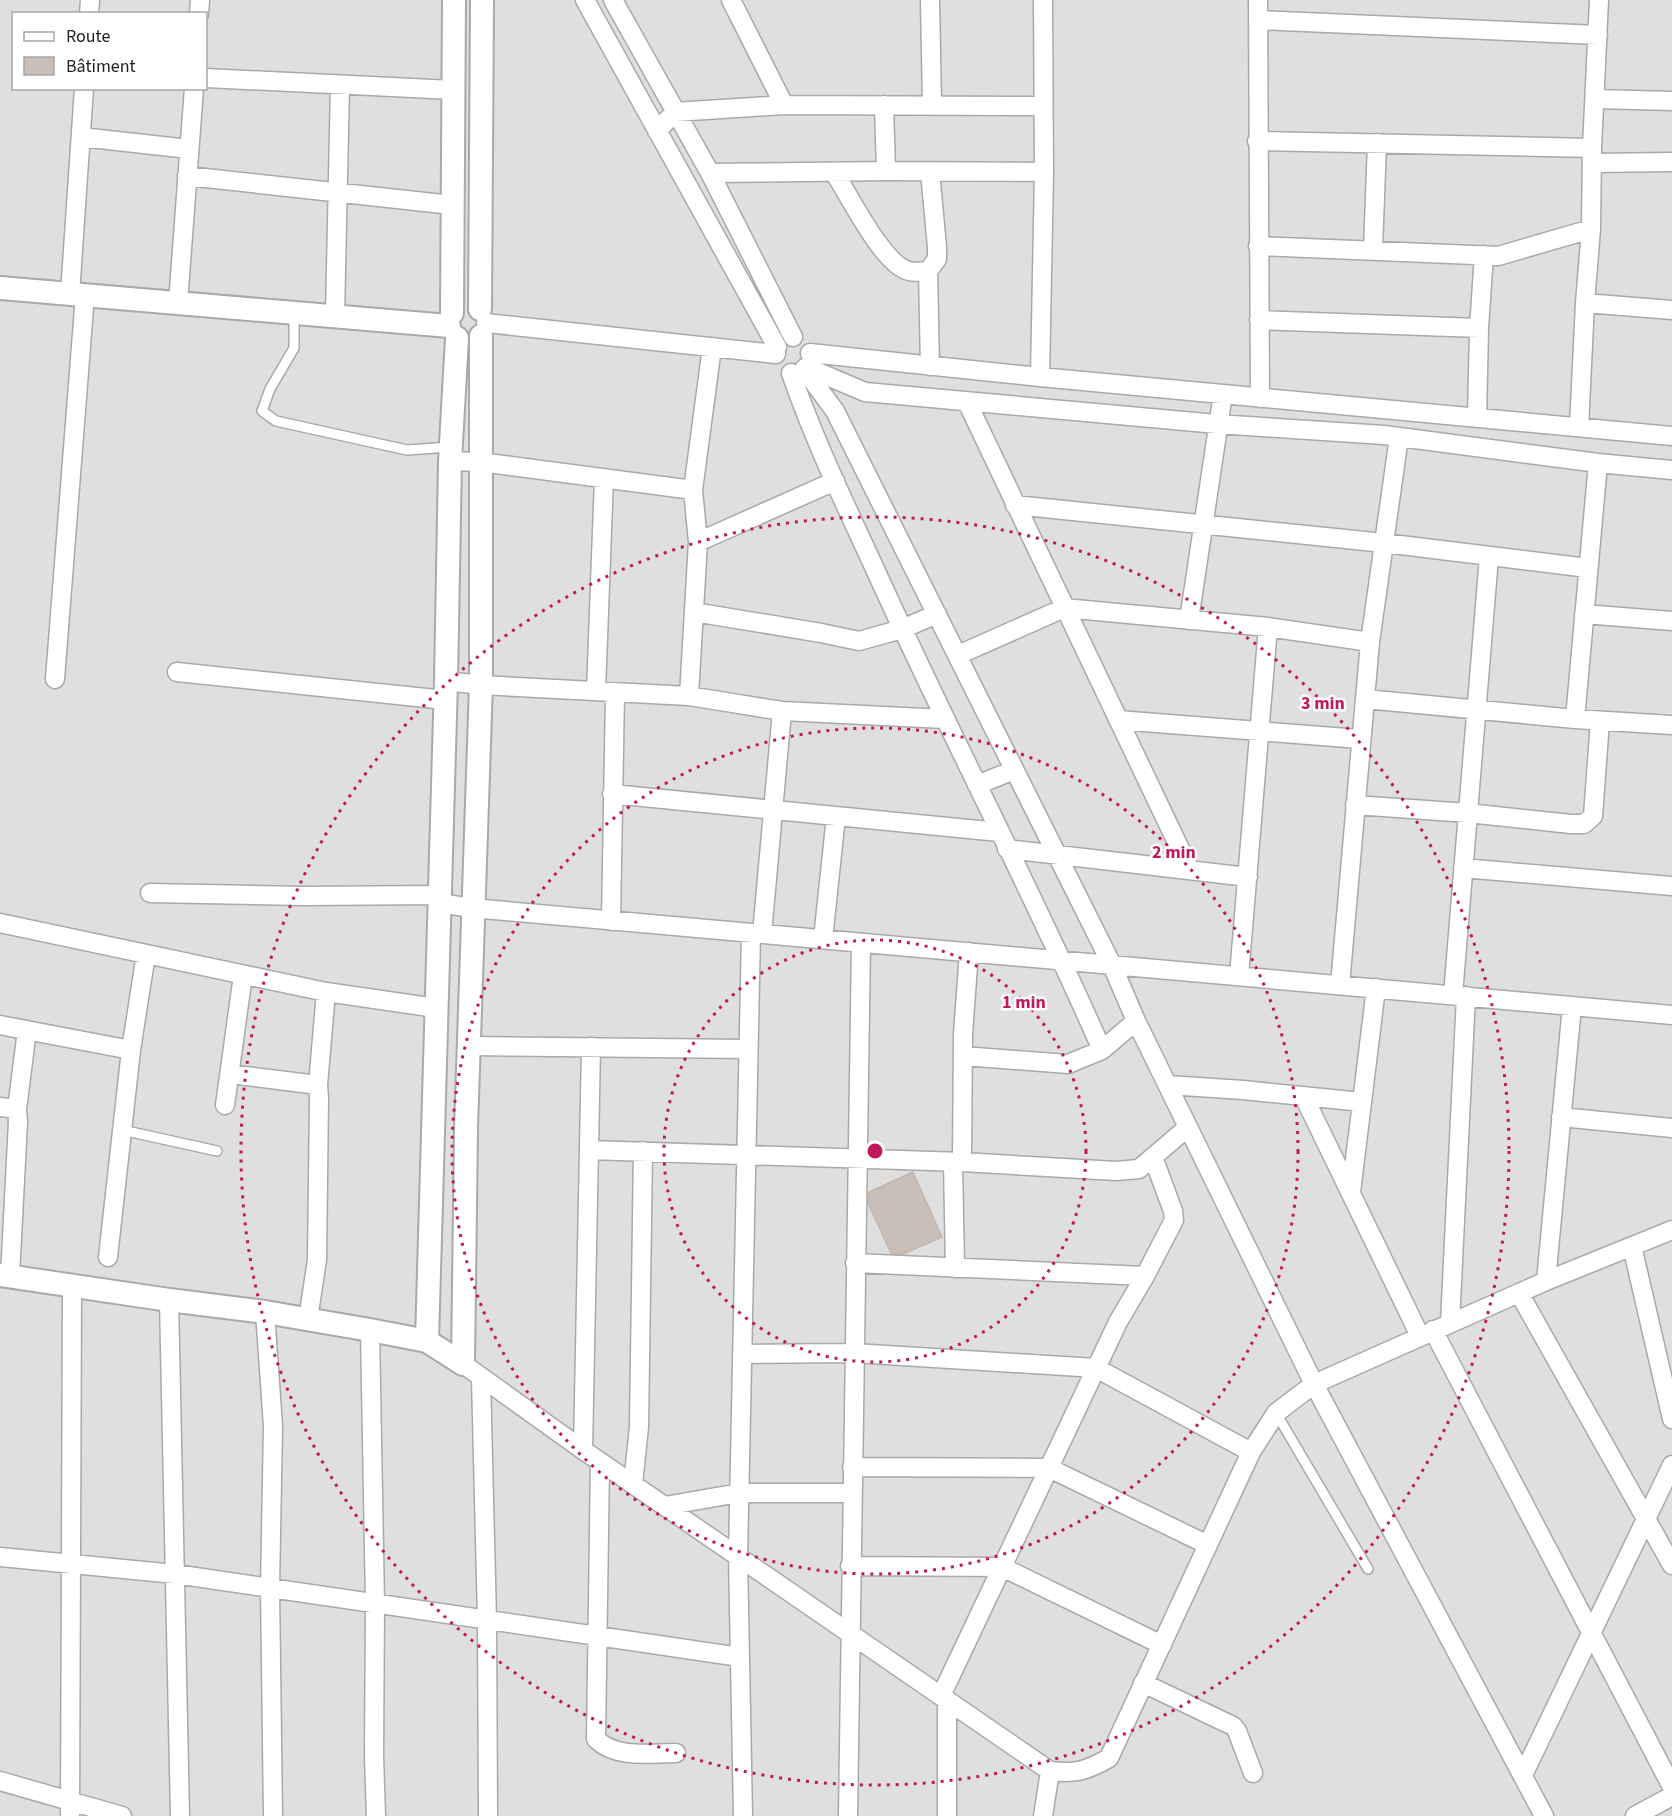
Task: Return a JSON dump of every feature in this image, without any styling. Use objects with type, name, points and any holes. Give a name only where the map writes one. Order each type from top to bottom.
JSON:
[{"type":"street","points":[[427,1341],[453,326],[454,0]]},
{"type":"street","points":[[463,1364],[468,1046],[481,685],[482,0]]},
{"type":"street","points":[[585,0],[776,351],[779,366],[930,366],[1672,436]]},
{"type":"street","points":[[613,0],[710,173],[793,337]]},
{"type":"street","points":[[730,0],[784,105]]},
{"type":"street","points":[[930,0],[932,105]]},
{"type":"street","points":[[1040,377],[1044,172],[1043,0]]},
{"type":"street","points":[[1258,0],[1260,398]]},
{"type":"street","points":[[1579,427],[1591,229],[1599,0]]},
{"type":"street","points":[[1258,20],[1598,35]]},
{"type":"street","points":[[207,78],[453,90]]},
{"type":"street","points":[[335,316],[340,84]]},
{"type":"street","points":[[55,679],[77,294],[84,90]]},
{"type":"street","points":[[178,303],[194,90]]},
{"type":"street","points":[[1595,99],[1672,101]]},
{"type":"street","points":[[657,131],[675,112],[784,105],[1043,106]]},
{"type":"street","points":[[884,105],[886,171]]},
{"type":"street","points":[[81,137],[189,149]]},
{"type":"street","points":[[1257,141],[1377,143],[1592,155],[1672,162]]},
{"type":"street","points":[[1373,250],[1377,143]]},
{"type":"street","points":[[834,172],[882,250],[897,265],[909,271],[928,271]]},
{"type":"street","points":[[930,172],[937,246],[936,259],[928,271],[930,366]]},
{"type":"street","points":[[710,173],[1044,172]]},
{"type":"street","points":[[187,176],[452,205]]},
{"type":"street","points":[[1258,246],[1498,256],[1591,229]]},
{"type":"street","points":[[1477,418],[1479,328],[1484,255]]},
{"type":"street","points":[[0,288],[453,326],[465,341],[473,341],[482,323]]},
{"type":"street","points":[[1585,303],[1672,310]]},
{"type":"street","points":[[453,326],[460,306],[471,305],[482,323]]},
{"type":"street","points":[[1259,320],[1479,328]]},
{"type":"street","points":[[482,323],[712,347],[776,351]]},
{"type":"street","points":[[776,351],[781,342],[793,337],[801,339],[807,345],[803,365],[809,426],[902,629],[1007,849],[1063,960],[1102,1050]]},
{"type":"street","points":[[689,696],[698,542],[693,490],[712,347]]},
{"type":"street","points":[[803,365],[865,392],[1217,424],[1391,436],[1598,463],[1672,470]]},
{"type":"street","points":[[803,365],[835,411],[938,614],[1112,965],[1136,1021],[1314,1383],[1544,1816]]},
{"type":"street","points":[[1189,620],[1223,394]]},
{"type":"street","points":[[967,402],[1190,870]]},
{"type":"street","points":[[1340,985],[1360,739],[1370,642],[1384,543],[1391,436],[1387,409]]},
{"type":"street","points":[[450,454],[480,462],[693,490]]},
{"type":"street","points":[[1575,719],[1598,463]]},
{"type":"street","points":[[596,692],[604,478]]},
{"type":"street","points":[[698,542],[835,481]]},
{"type":"street","points":[[1015,505],[1384,543],[1588,568]]},
{"type":"street","points":[[1434,1330],[1459,996],[1463,868],[1489,557]]},
{"type":"street","points":[[958,655],[1065,609],[1268,627],[1370,642]]},
{"type":"street","points":[[694,612],[821,633],[859,642],[902,629],[938,614]]},
{"type":"street","points":[[1584,614],[1672,621]]},
{"type":"street","points":[[1239,976],[1268,627]]},
{"type":"street","points":[[177,672],[445,691],[481,685],[689,696],[782,711],[945,719]]},
{"type":"street","points":[[611,921],[615,693]]},
{"type":"street","points":[[1365,699],[1575,719],[1672,725]]},
{"type":"street","points":[[743,1816],[738,1556],[748,1049],[756,934],[773,810],[782,711]]},
{"type":"street","points":[[1118,720],[1360,739]]},
{"type":"street","points":[[1355,805],[1584,824],[1593,816],[1600,721]]},
{"type":"street","points":[[977,785],[1014,770]]},
{"type":"street","points":[[612,794],[999,831]]},
{"type":"street","points":[[823,939],[836,816]]},
{"type":"street","points":[[1007,849],[1248,877]]},
{"type":"street","points":[[1463,868],[1672,886]]},
{"type":"street","points":[[150,893],[439,899],[472,908],[1672,1015]]},
{"type":"street","points":[[0,923],[326,992],[436,1008]]},
{"type":"street","points":[[848,1816],[861,943]]},
{"type":"street","points":[[955,1268],[957,1162],[969,952]]},
{"type":"street","points":[[108,1257],[131,1050],[146,954]]},
{"type":"street","points":[[225,1105],[243,975]]},
{"type":"street","points":[[1351,1193],[1376,988]]},
{"type":"street","points":[[308,1319],[317,1260],[318,1084],[326,992]]},
{"type":"street","points":[[1546,1281],[1572,1006]]},
{"type":"street","points":[[963,1056],[1068,1064],[1102,1050],[1136,1021]]},
{"type":"street","points":[[0,1024],[131,1050]]},
{"type":"street","points":[[27,1030],[8,1108],[18,1131],[5,1276],[265,1312],[427,1341],[1050,1771],[1070,1774],[1091,1768],[1109,1758],[1251,1452],[1276,1413],[1314,1383],[1546,1281],[1672,1230]]},
{"type":"street","points":[[468,1046],[748,1049]]},
{"type":"street","points":[[583,1450],[591,1047]]},
{"type":"street","points":[[230,1074],[318,1084]]},
{"type":"street","points":[[1168,1085],[1362,1102]]},
{"type":"street","points":[[1304,1096],[1351,1193],[1434,1330],[1672,1787]]},
{"type":"street","points":[[1562,1117],[1672,1128]]},
{"type":"street","points":[[589,1150],[957,1162],[1116,1172],[1139,1169],[1188,1127]]},
{"type":"street","points":[[633,1484],[639,1427],[643,1151]]},
{"type":"street","points":[[947,1816],[944,1698],[1002,1567],[1118,1322],[1174,1220],[1154,1157]]},
{"type":"street","points":[[1632,1246],[1672,1419]]},
{"type":"street","points":[[855,1263],[1145,1276]]},
{"type":"street","points":[[70,1808],[72,1286]]},
{"type":"street","points":[[1519,1293],[1672,1565]]},
{"type":"street","points":[[169,1300],[180,1816]]},
{"type":"street","points":[[265,1312],[273,1426],[270,1588],[273,1816]]},
{"type":"street","points":[[370,1330],[376,1816]]},
{"type":"street","points":[[742,1353],[854,1353],[1096,1368],[1251,1452]]},
{"type":"street","points":[[481,1377],[487,1620],[488,1816]]},
{"type":"street","points":[[600,1462],[596,1739],[604,1747],[618,1753],[676,1753]]},
{"type":"street","points":[[1523,1775],[1672,1465]]},
{"type":"street","points":[[852,1467],[1049,1468],[1208,1545]]},
{"type":"street","points":[[665,1506],[739,1492],[852,1493]]},
{"type":"street","points":[[0,1557],[175,1574],[740,1657]]},
{"type":"street","points":[[850,1566],[1002,1567],[1162,1645]]},
{"type":"street","points":[[1143,1683],[1233,1726],[1238,1731],[1253,1773]]},
{"type":"street","points":[[1043,1816],[1050,1771]]},
{"type":"street","points":[[0,1780],[70,1808],[122,1816]]},
{"type":"street","points":[[1635,1816],[1672,1796]]},
{"type":"lane","points":[[294,312],[294,348],[270,389],[262,411],[276,421],[407,450],[450,454]]},
{"type":"lane","points":[[122,1130],[217,1151]]},
{"type":"lane","points":[[1276,1413],[1368,1569]]},
{"type":"shaded area","points":[[0,0],[1672,0],[1672,1816],[0,1816]]},
{"type":"building","points":[[913,1172],[942,1237],[903,1254],[891,1253],[868,1203],[869,1192]]}]
